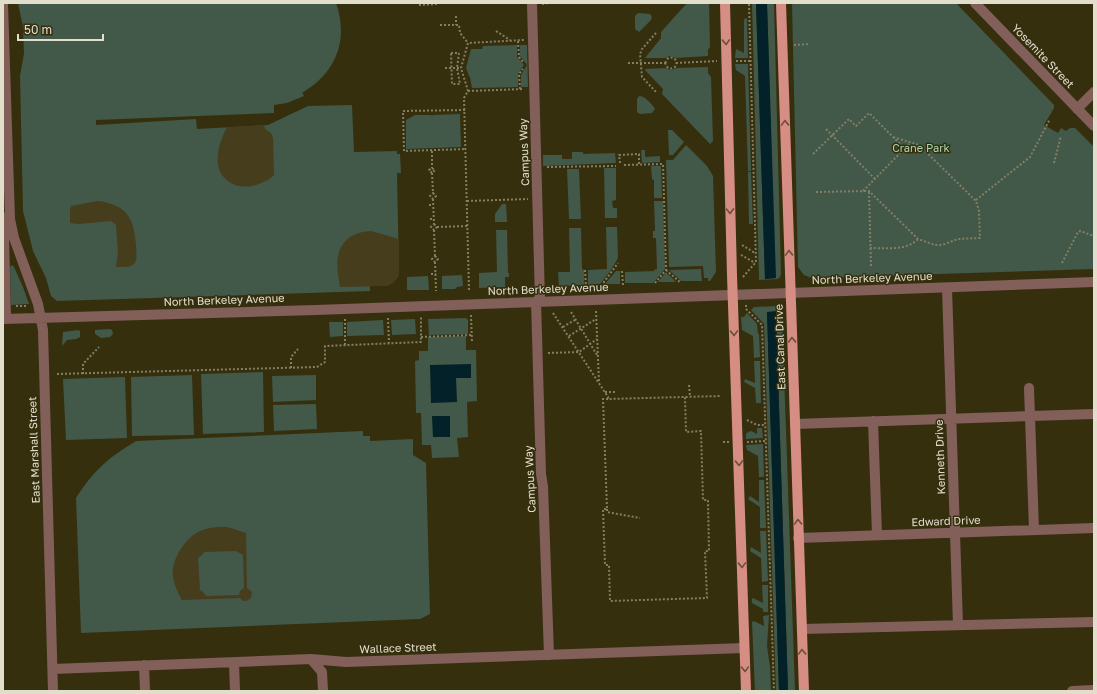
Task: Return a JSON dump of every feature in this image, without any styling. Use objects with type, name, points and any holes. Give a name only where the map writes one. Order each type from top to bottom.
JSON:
[{"type":"main road","points":[[725,3],[746,691]]},
{"type":"main road","name":"East Canal Drive","points":[[782,3],[794,424],[804,691]]},
{"type":"street","name":"Campus Way","points":[[532,3],[537,199],[541,474],[543,486],[549,655]]},
{"type":"street","name":"Yosemite Street","points":[[975,3],[1094,126]]},
{"type":"street","name":"East Marshall Street","points":[[3,5],[11,226],[38,304],[41,318],[53,691]]},
{"type":"street","points":[[1077,109],[1094,92]]},
{"type":"street","name":"East Marshall Street","points":[[5,318],[4,234],[5,223],[10,213]]},
{"type":"street","name":"North Berkeley Avenue","points":[[5,318],[1094,282]]},
{"type":"street","name":"Kenneth Drive","points":[[947,288],[958,625]]},
{"type":"street","points":[[1029,388],[1034,530]]},
{"type":"street","points":[[794,424],[1094,414]]},
{"type":"street","points":[[873,421],[876,535]]},
{"type":"street","name":"Edward Drive","points":[[798,538],[1094,528]]},
{"type":"street","points":[[802,629],[1094,622]]},
{"type":"street","name":"Wallace Street","points":[[53,669],[310,659],[346,662],[744,648]]},
{"type":"street","points":[[310,659],[322,672],[323,691]]},
{"type":"street","points":[[234,663],[235,691]]},
{"type":"street","points":[[144,665],[145,691]]},
{"type":"street","points":[[1072,691],[1094,690]]},
{"type":"path","points":[[744,276],[755,263],[756,253],[749,3]]},
{"type":"path","points":[[419,5],[438,4]]},
{"type":"path","points":[[456,16],[456,25]]},
{"type":"path","points":[[440,25],[459,25],[460,33],[468,43]]},
{"type":"path","points":[[496,31],[511,41]]},
{"type":"path","points":[[656,33],[642,49],[640,54],[642,77],[657,93]]},
{"type":"path","points":[[468,43],[533,40]]},
{"type":"path","points":[[518,41],[519,57],[526,66],[519,74],[520,90]]},
{"type":"path","points":[[468,43],[461,68],[468,91],[464,98],[469,290]]},
{"type":"path","points":[[794,45],[810,44]]},
{"type":"path","points":[[451,53],[459,53],[457,68],[460,84],[452,84],[451,53]]},
{"type":"path","points":[[665,63],[667,58],[670,57],[675,60],[676,63]]},
{"type":"path","points":[[628,63],[665,63],[666,66],[671,68],[675,66],[676,63],[719,61]]},
{"type":"path","points":[[735,61],[751,61]]},
{"type":"path","points":[[445,68],[461,68]]},
{"type":"path","points":[[468,91],[527,89],[527,94],[534,94]]},
{"type":"path","points":[[465,110],[403,112],[404,151],[466,149]]},
{"type":"path","points":[[813,154],[849,118],[856,126],[869,113],[904,148]]},
{"type":"path","points":[[976,201],[1030,157],[1034,152],[1050,119]]},
{"type":"path","points":[[826,129],[875,178]]},
{"type":"path","points":[[1054,164],[1061,136]]},
{"type":"path","points":[[816,192],[869,191],[918,239],[930,244],[942,246],[958,239],[980,238],[979,211],[976,201],[919,145],[893,137]]},
{"type":"path","points":[[863,191],[910,143]]},
{"type":"path","points":[[432,151],[433,167],[429,170],[432,174],[434,194]]},
{"type":"path","points":[[620,163],[619,155],[639,154],[640,165]]},
{"type":"path","points":[[428,164],[433,167]]},
{"type":"path","points":[[624,165],[663,164],[666,270],[654,284]]},
{"type":"path","points":[[536,168],[616,166]]},
{"type":"path","points":[[429,191],[434,194]]},
{"type":"path","points":[[869,191],[871,267]]},
{"type":"path","points":[[434,194],[430,196],[433,199],[434,207],[434,224],[431,227],[434,231],[436,291]]},
{"type":"path","points":[[467,201],[537,199]]},
{"type":"path","points":[[429,205],[434,207]]},
{"type":"path","points":[[434,224],[437,227],[471,227]]},
{"type":"path","points":[[430,233],[437,227]]},
{"type":"path","points":[[1062,263],[1078,232],[1080,231],[1091,235],[1094,234]]},
{"type":"path","points":[[870,248],[900,247],[912,244],[918,239]]},
{"type":"path","points":[[741,244],[756,253]]},
{"type":"path","points":[[431,247],[438,250]]},
{"type":"path","points":[[741,256],[755,263]]},
{"type":"path","points":[[434,261],[439,262]]},
{"type":"path","points":[[601,286],[618,263]]},
{"type":"path","points":[[585,270],[586,287]]},
{"type":"path","points":[[666,270],[681,284]]},
{"type":"path","points":[[622,271],[623,285]]},
{"type":"path","points":[[431,274],[436,274]]},
{"type":"path","points":[[12,306],[29,306]]},
{"type":"path","points":[[746,307],[746,309],[762,325],[774,691]]},
{"type":"path","points":[[596,311],[599,383]]},
{"type":"path","points":[[553,312],[605,392],[608,399]]},
{"type":"path","points":[[571,312],[598,356]]},
{"type":"path","points":[[471,315],[472,343]]},
{"type":"path","points":[[57,374],[321,366],[326,359],[326,346],[421,342],[421,317]]},
{"type":"path","points":[[388,318],[388,343]]},
{"type":"path","points":[[345,319],[345,345]]},
{"type":"path","points":[[568,336],[596,319]]},
{"type":"path","points":[[562,327],[575,320]]},
{"type":"path","points":[[421,337],[472,335]]},
{"type":"path","points":[[546,353],[579,352],[597,338]]},
{"type":"path","points":[[83,374],[83,364],[99,347]]},
{"type":"path","points":[[291,368],[291,357],[298,349]]},
{"type":"path","points":[[689,385],[690,397]]},
{"type":"path","points":[[605,392],[617,392]]},
{"type":"path","points":[[640,518],[608,512],[607,509],[603,399],[721,396]]},
{"type":"path","points":[[607,509],[603,509],[605,565],[609,566],[610,601],[707,598],[705,551],[709,551],[708,500],[703,500],[701,431],[686,432],[685,397]]},
{"type":"path","points":[[746,420],[757,425],[765,425]]},
{"type":"path","points":[[746,442],[765,441]]},
{"type":"green space","points":[[18,3],[336,3],[340,17],[341,30],[337,54],[331,65],[314,85],[302,93],[304,96],[287,103],[274,105],[274,113],[96,120],[96,125],[196,119],[197,129],[268,125],[308,106],[352,105],[354,152],[397,151],[397,154],[400,154],[401,173],[397,173],[399,275],[390,284],[370,286],[370,291],[57,301],[51,296],[46,278],[33,251],[23,211],[20,76],[24,53],[23,27]]},
{"type":"green space","points":[[687,3],[709,3],[710,47],[708,50],[708,56],[676,58],[670,56],[665,58],[645,58],[661,38],[661,32]]},
{"type":"green space","points":[[752,3],[756,3],[765,279],[775,278],[767,3],[774,3],[781,274],[778,279],[759,280]]},
{"type":"green space","name":"Crane Park","points":[[792,3],[956,3],[1054,105],[1054,108],[1044,125],[1058,133],[1061,128],[1066,131],[1070,128],[1075,128],[1094,147],[1094,269],[812,278],[804,275],[798,267]]},
{"type":"green space","points":[[638,13],[650,14],[652,17],[651,20],[639,32],[635,29],[635,16]]},
{"type":"green space","points":[[747,18],[748,58],[735,58],[736,49],[744,53],[744,19]]},
{"type":"green space","points":[[517,45],[517,57],[524,65],[518,74],[518,87],[472,88],[470,77],[466,68],[471,49],[482,49],[483,46]]},
{"type":"green space","points":[[520,45],[527,45],[528,87],[521,87],[521,75],[527,65],[520,56]]},
{"type":"green space","points":[[735,64],[748,64],[751,171],[748,171],[745,76],[736,70]]},
{"type":"green space","points":[[708,67],[708,73],[711,77],[713,141],[710,144],[662,94],[663,89],[645,70],[665,68],[671,70],[676,68]]},
{"type":"green space","points":[[639,96],[646,99],[652,105],[655,109],[652,113],[640,114],[637,112],[637,99]]},
{"type":"green space","points":[[460,114],[461,147],[406,149],[406,120],[415,115],[432,116]]},
{"type":"green space","points":[[668,130],[672,130],[684,142],[673,155],[669,155]]},
{"type":"green space","points":[[686,145],[707,166],[713,176],[716,272],[710,281],[708,281],[708,278],[704,278],[703,266],[669,267],[666,160],[673,160]]},
{"type":"green space","points":[[641,150],[645,150],[645,157],[660,156],[660,162],[642,163]]},
{"type":"green space","points":[[572,152],[583,152],[583,154],[615,153],[616,163],[543,166],[543,155],[562,155],[562,159],[572,159]]},
{"type":"green space","points":[[651,166],[661,166],[662,198],[654,198],[654,180],[652,179]]},
{"type":"green space","points":[[604,168],[616,168],[616,200],[612,201],[613,208],[617,208],[617,218],[605,218]]},
{"type":"green space","points":[[567,169],[579,169],[581,219],[569,219]]},
{"type":"green space","points":[[748,172],[751,172],[753,224],[749,224]]},
{"type":"green space","points":[[654,201],[663,201],[665,269],[653,283],[625,283],[625,272],[654,271],[657,269],[656,238],[653,238],[653,231],[655,231]]},
{"type":"green space","points":[[502,204],[506,204],[507,222],[495,222],[495,214]]},
{"type":"green space","points":[[606,227],[617,227],[618,258],[600,284],[588,285],[588,270],[607,269]]},
{"type":"green space","points":[[569,228],[581,228],[584,285],[559,286],[558,272],[570,272]]},
{"type":"green space","points":[[496,230],[507,230],[509,277],[505,277],[505,287],[479,288],[479,273],[497,272]]},
{"type":"green space","points":[[12,265],[23,287],[29,304],[11,305],[10,267]]},
{"type":"green space","points":[[701,269],[702,281],[681,281],[669,270]]},
{"type":"green space","points":[[616,271],[620,271],[620,284],[605,284]]},
{"type":"green space","points":[[666,272],[676,282],[658,282]]},
{"type":"green space","points":[[462,275],[463,286],[455,289],[442,289],[442,276]]},
{"type":"green space","points":[[428,276],[429,290],[407,290],[407,277]]},
{"type":"green space","points":[[776,306],[779,309],[780,315],[782,315],[795,691],[788,691],[776,312],[767,312],[779,691],[776,691],[764,324],[751,310],[754,307]]},
{"type":"green space","points":[[747,313],[757,324],[760,357],[754,358],[753,336],[742,330],[741,317],[744,317]]},
{"type":"green space","points":[[466,318],[468,320],[468,334],[429,335],[428,319]]},
{"type":"green space","points":[[415,319],[416,334],[392,335],[391,320]]},
{"type":"green space","points":[[383,320],[384,335],[347,336],[347,322]]},
{"type":"green space","points":[[329,322],[343,322],[343,336],[330,337]]},
{"type":"green space","points":[[95,330],[112,330],[113,334],[110,337],[101,338],[95,334]]},
{"type":"green space","points":[[80,331],[80,337],[67,340],[62,346],[63,332]]},
{"type":"green space","points":[[466,336],[466,350],[476,350],[477,401],[467,402],[468,437],[457,438],[459,457],[432,458],[431,445],[422,445],[421,413],[416,413],[415,361],[419,360],[419,351],[428,351],[428,337]]},
{"type":"green space","points":[[754,361],[760,361],[761,403],[756,403],[755,388],[744,382],[745,379],[755,383]]},
{"type":"green space","points":[[263,372],[264,432],[203,434],[201,374]]},
{"type":"green space","points":[[192,375],[194,435],[132,436],[131,377]]},
{"type":"green space","points":[[316,375],[316,400],[273,402],[272,376]]},
{"type":"green space","points":[[125,377],[127,438],[66,440],[63,379]]},
{"type":"green space","points":[[316,404],[317,429],[274,431],[273,405]]},
{"type":"green space","points":[[757,428],[762,428],[763,438],[746,439],[746,434],[748,432],[751,431],[757,434]]},
{"type":"green space","points":[[363,431],[363,436],[370,436],[370,441],[413,439],[413,455],[426,463],[430,614],[420,619],[81,633],[76,498],[102,465],[117,453],[136,441]]},
{"type":"green space","points":[[763,444],[764,477],[759,477],[758,456],[747,450],[746,445]]},
{"type":"green space","points":[[759,480],[764,480],[766,528],[760,528],[760,507],[748,499],[750,496],[759,502]]},
{"type":"green space","points":[[760,531],[766,531],[768,581],[762,582],[761,558],[750,551],[751,547],[761,553]]},
{"type":"green space","points":[[762,585],[768,585],[768,612],[763,612],[763,609],[752,603],[753,598],[763,603]]},
{"type":"green space","points":[[769,615],[767,646],[771,691],[755,691],[752,622],[754,621],[764,626],[763,616]]},
{"type":"sand","points":[[264,125],[265,129],[271,133],[273,138],[274,175],[264,182],[252,186],[246,187],[231,183],[224,178],[220,172],[218,164],[219,149],[227,127]]},
{"type":"sand","points":[[98,201],[116,206],[127,214],[131,220],[135,236],[136,260],[134,264],[125,267],[116,267],[118,252],[116,225],[111,221],[79,224],[70,223],[71,206]]},
{"type":"sand","points":[[371,231],[399,239],[399,275],[393,283],[387,286],[340,287],[337,267],[341,248],[350,237],[355,234]]},
{"type":"sand","points":[[217,527],[227,527],[246,533],[247,588],[252,592],[251,598],[246,601],[243,601],[240,598],[182,600],[175,586],[173,577],[176,557],[183,545],[198,532]],"holes":[[[236,551],[243,555],[244,588],[240,591],[239,595],[206,596],[200,590],[198,558],[204,552]]]},
{"type":"water","points":[[756,3],[767,3],[776,278],[765,279]]},
{"type":"water","points":[[776,311],[788,691],[779,691],[767,312]]},
{"type":"water","points":[[471,364],[471,378],[456,378],[457,402],[431,403],[430,365]]},
{"type":"water","points":[[432,416],[450,416],[450,437],[433,437]]}]
